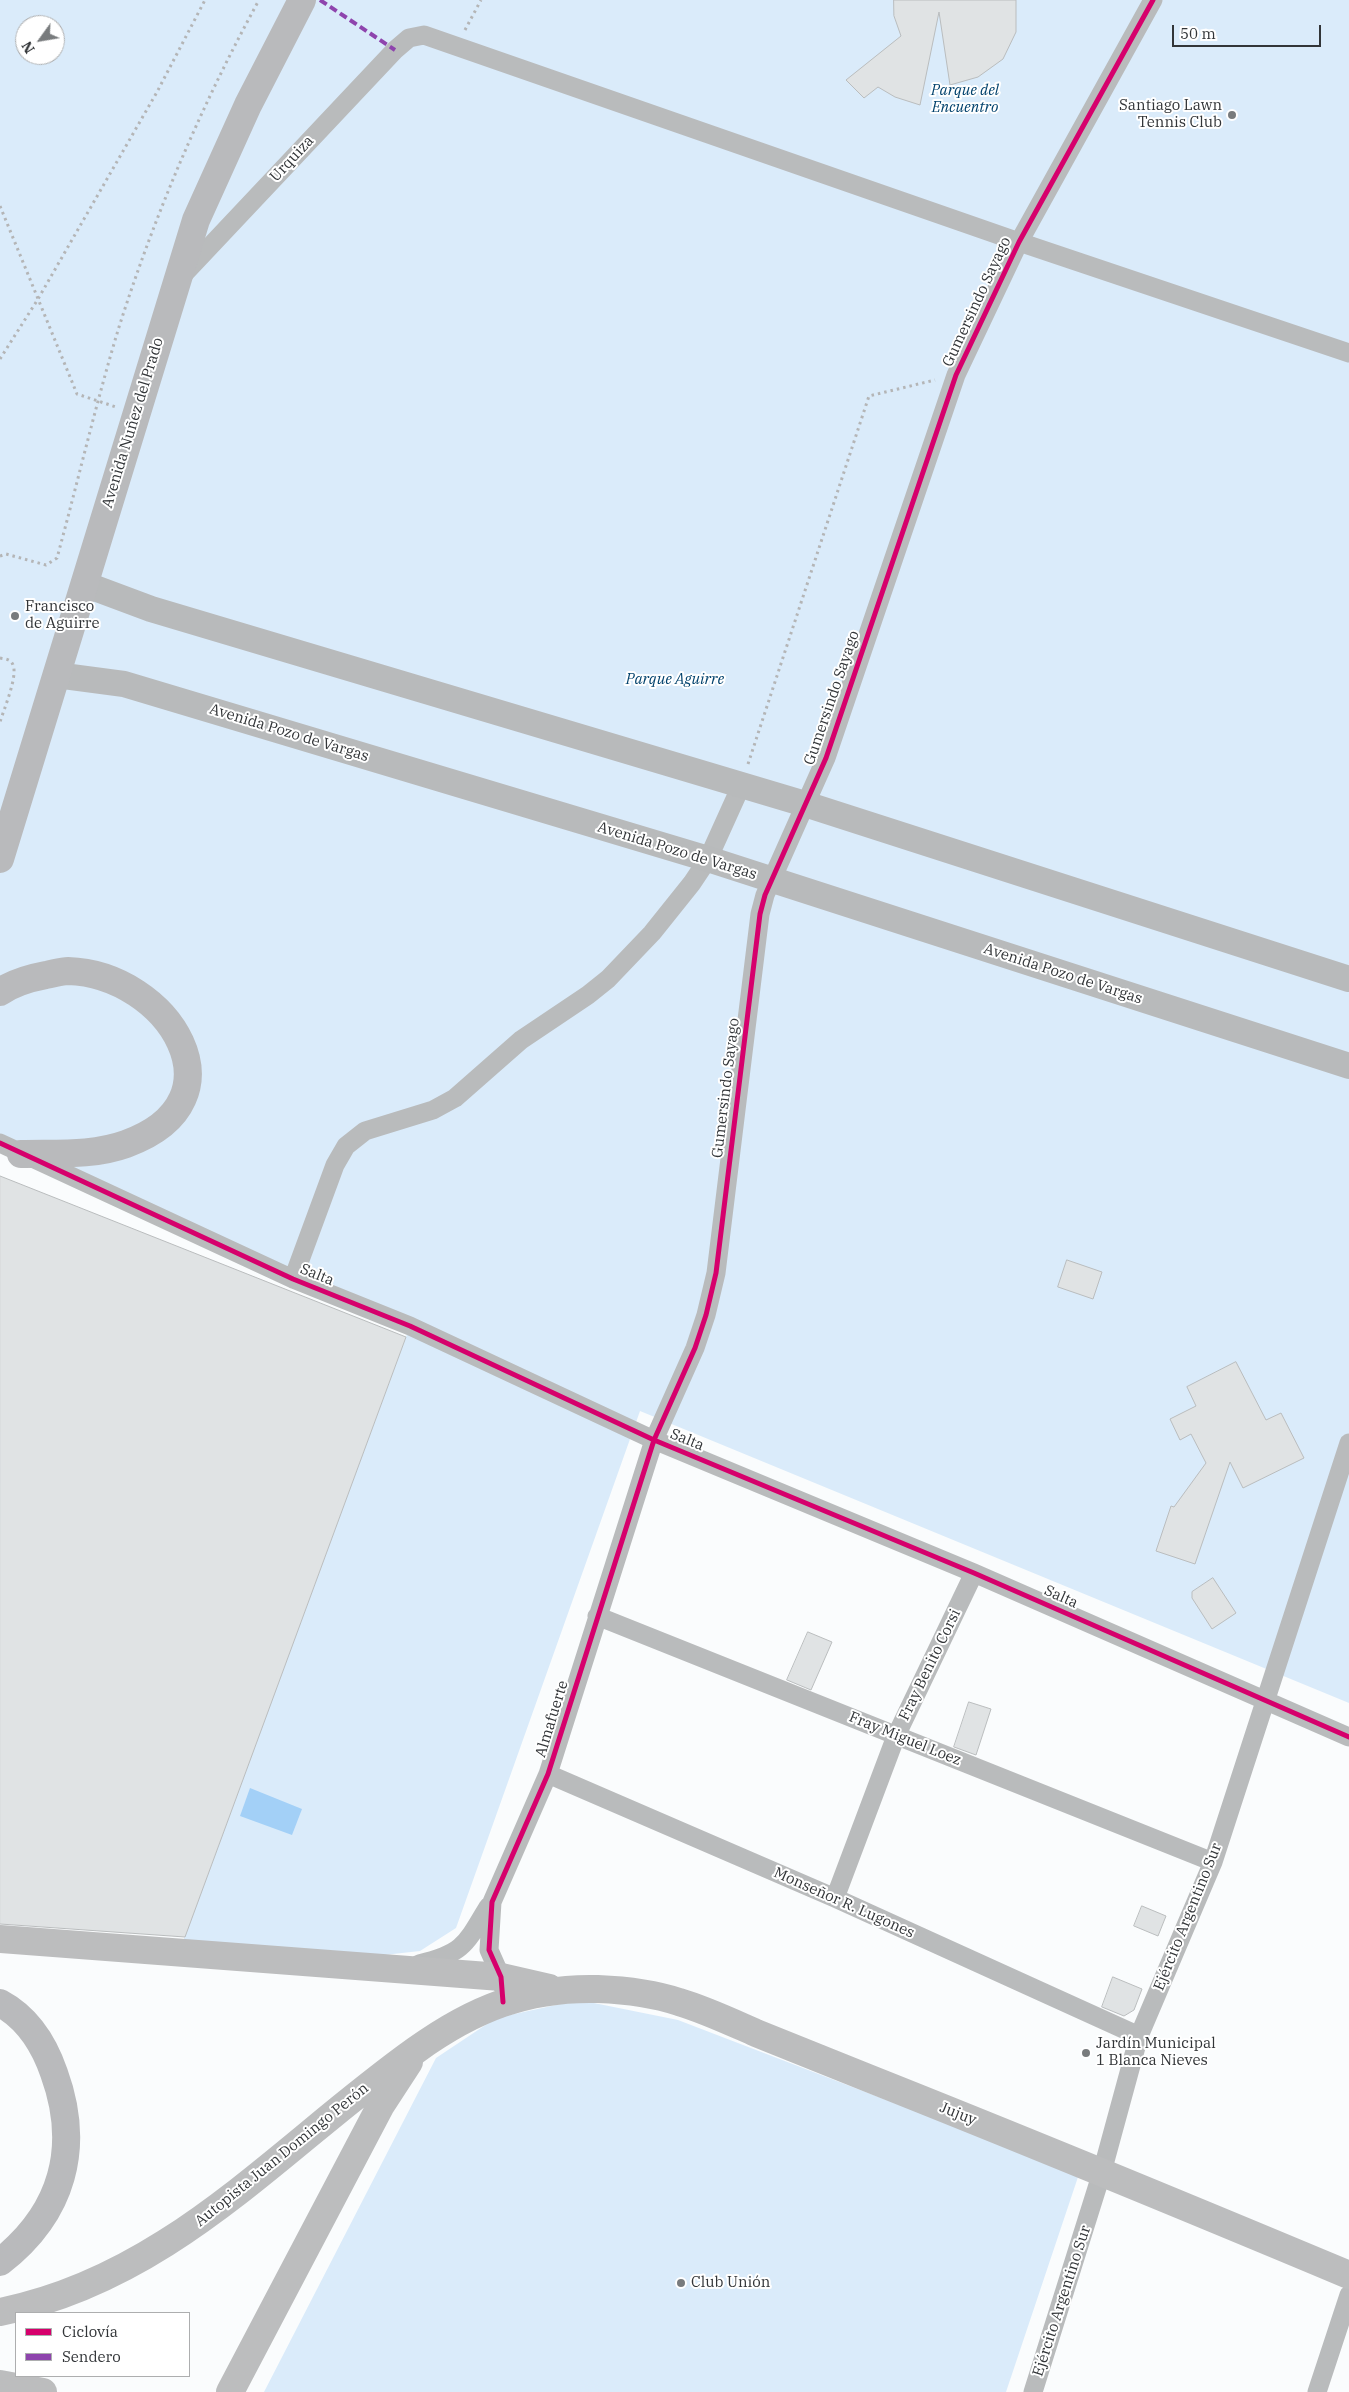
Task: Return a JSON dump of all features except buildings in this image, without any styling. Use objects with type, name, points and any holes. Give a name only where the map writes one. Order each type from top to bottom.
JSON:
[{"type":"highway","name":"Avenida Nuñez del Prado","points":[[0,859],[196,220],[248,105],[302,0]]},
{"type":"highway","points":[[0,992],[8,986],[36,977],[67,971],[98,976],[116,982],[153,1004],[182,1040],[188,1062],[186,1084],[180,1102],[166,1122],[149,1134],[125,1144],[100,1150],[7,1148]]},
{"type":"highway","points":[[0,2003],[11,2009],[29,2026],[46,2049],[60,2087],[67,2120],[66,2160],[55,2194],[39,2223],[15,2250],[0,2262]]},
{"type":"main road","points":[[84,584],[151,609],[805,804],[1349,979]]},
{"type":"main road","name":"Avenida Pozo de Vargas","points":[[56,675],[124,684],[708,859],[1349,1066]]},
{"type":"main road","points":[[0,1939],[397,1969],[502,1989]]},
{"type":"main road","name":"Autopista Juan Domingo Perón","points":[[0,2312],[45,2301],[117,2272],[191,2228],[242,2190],[379,2077],[502,1989],[558,1990]]},
{"type":"main road","name":"Jujuy","points":[[558,1990],[601,1989],[677,2001],[1102,2172],[1349,2275]]},
{"type":"main road","points":[[230,2392],[381,2105],[418,2048]]},
{"type":"main road","points":[[0,2384],[43,2392]]},
{"type":"street","name":"Gumersindo Sayago","points":[[654,1440],[695,1348],[706,1315],[716,1273],[760,914],[772,880],[826,758],[956,375],[1019,242],[1153,0]]},
{"type":"street","name":"Urquiza","points":[[177,281],[395,50],[409,38],[424,34],[457,45]]},
{"type":"street","points":[[457,45],[1019,242],[1349,353]]},
{"type":"street","points":[[293,1279],[334,1165],[346,1146],[365,1131],[433,1110],[455,1098],[508,1050],[588,995],[621,966],[652,933],[692,883],[708,859],[741,786]]},
{"type":"street","name":"Salta","points":[[7,1148],[293,1279],[410,1326],[654,1440],[974,1573],[1349,1737]]},
{"type":"street","name":"Almafuerte","points":[[502,1989],[489,1950],[492,1902],[548,1774],[654,1440]]},
{"type":"street","name":"Ejército Argentino Sur","points":[[1033,2392],[1102,2172],[1139,2036],[1213,1862],[1349,1443]]},
{"type":"street","name":"Fray Benito Corsi","points":[[835,1898],[896,1736],[974,1573]]},
{"type":"street","name":"Fray Miguel Loez","points":[[598,1616],[1213,1862]]},
{"type":"street","name":"Monseñor R. Lugones","points":[[548,1774],[835,1898],[1139,2036]]},
{"type":"street","points":[[397,1969],[440,1960],[452,1954],[466,1944],[492,1902]]},
{"type":"street","points":[[1317,2392],[1349,2295]]},
{"type":"path","points":[[0,360],[38,299],[157,92],[205,0]]},
{"type":"path","points":[[0,556],[6,554],[46,565],[57,558],[119,328],[148,241],[205,106],[230,53],[259,0]]},
{"type":"path","points":[[457,45],[481,0]]},
{"type":"path","points":[[0,206],[77,394],[136,414]]},
{"type":"path","points":[[741,786],[869,396],[956,375]]},
{"type":"path","points":[[0,658],[10,660],[15,674],[0,722]]},
{"type":"green space","name":"Parque Aguirre","points":[[0,0],[1349,0],[1349,1703],[640,1411],[456,1928],[420,1951],[375,1956],[182,1944],[410,1326],[0,1134]]},
{"type":"green space","name":"Club Unión","points":[[579,2000],[678,2020],[1079,2174],[1006,2392],[264,2392],[436,2058],[496,2018]]},
{"type":"water","points":[[250,1788],[302,1809],[292,1835],[240,1816]]},
{"type":"marked path","points":[[320,0],[395,50]]},
{"type":"cycle path","points":[[503,2002],[501,1977],[489,1950],[492,1902],[548,1774],[654,1440],[695,1348],[706,1315],[716,1273],[760,914],[765,895],[826,758],[956,375],[1019,242],[1153,0]]},
{"type":"cycle path","points":[[0,1143],[293,1279],[410,1326],[654,1440],[974,1573],[1349,1737]]},
{"type":"place","name":"Santiago Lawn Tennis Club","points":[[1232,115]]},
{"type":"place","name":"Francisco de Aguirre","points":[[15,616]]},
{"type":"place","name":"Jardín Municipal 1 Blanca Nieves","points":[[1086,2053]]},
{"type":"place","name":"Club Unión","points":[[681,2283]]},
{"type":"park label","name":"Parque del Encuentro","points":[[965,100]]}]
